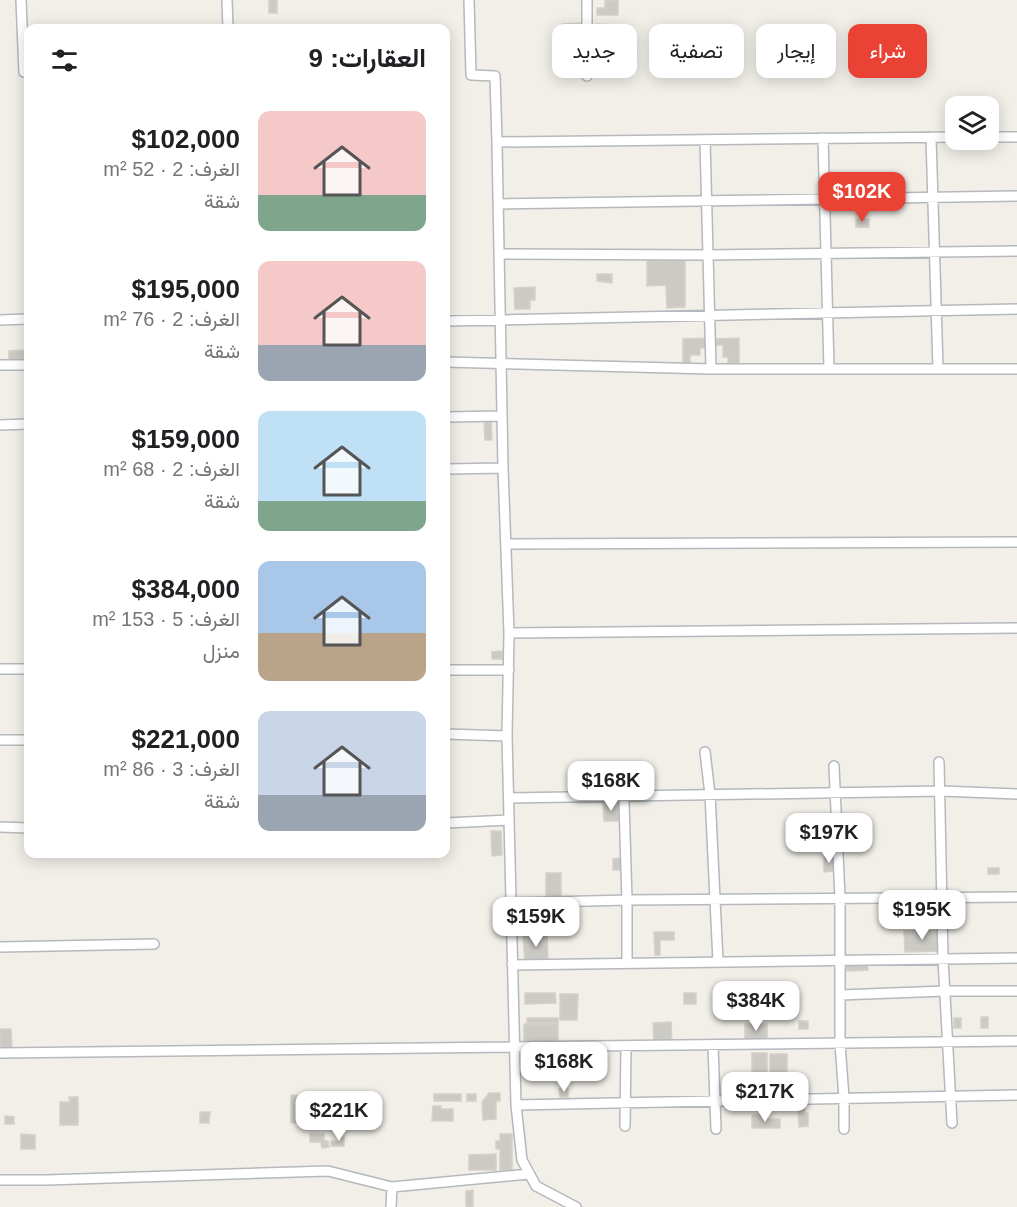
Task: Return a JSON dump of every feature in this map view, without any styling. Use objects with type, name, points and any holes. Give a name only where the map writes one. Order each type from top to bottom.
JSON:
[{"type":"street","points":[[21,0],[24,72]]},
{"type":"street","points":[[227,0],[228,24]]},
{"type":"street","points":[[469,0],[471,75],[495,76],[503,468],[509,633],[507,736],[516,1105],[522,1160],[536,1186],[576,1207]]},
{"type":"street","points":[[587,0],[587,24]]},
{"type":"street","points":[[931,137],[938,368]]},
{"type":"street","points":[[497,142],[945,137]]},
{"type":"street","points":[[999,137],[1017,137]]},
{"type":"street","points":[[823,138],[829,369]]},
{"type":"street","points":[[705,140],[706,255],[711,369]]},
{"type":"street","points":[[499,204],[1017,196]]},
{"type":"street","points":[[499,254],[1017,252]]},
{"type":"street","points":[[450,321],[1017,309]]},
{"type":"street","points":[[0,320],[24,319]]},
{"type":"street","points":[[450,362],[711,369],[1017,369]]},
{"type":"street","points":[[0,365],[24,365]]},
{"type":"street","points":[[450,417],[502,416]]},
{"type":"street","points":[[0,425],[24,424]]},
{"type":"street","points":[[450,469],[503,468]]},
{"type":"street","points":[[506,544],[1017,542]]},
{"type":"street","points":[[509,633],[1017,628]]},
{"type":"street","points":[[0,669],[24,669]]},
{"type":"street","points":[[450,670],[509,670]]},
{"type":"street","points":[[450,734],[507,736]]},
{"type":"street","points":[[0,740],[24,740]]},
{"type":"street","points":[[705,752],[710,794],[718,962]]},
{"type":"street","points":[[939,762],[943,959],[952,1123]]},
{"type":"street","points":[[834,766],[840,898],[840,1044],[844,1129]]},
{"type":"street","points":[[623,770],[627,963]]},
{"type":"street","points":[[509,798],[941,791],[1017,794]]},
{"type":"street","points":[[450,823],[509,820]]},
{"type":"street","points":[[0,827],[24,828]]},
{"type":"street","points":[[511,903],[1017,897]]},
{"type":"street","points":[[0,947],[154,944]]},
{"type":"street","points":[[512,965],[1017,958]]},
{"type":"street","points":[[840,995],[1017,991]]},
{"type":"street","points":[[0,1053],[1017,1041]]},
{"type":"street","points":[[713,1045],[716,1129]]},
{"type":"street","points":[[625,1126],[626,1047]]},
{"type":"street","points":[[516,1105],[1017,1095]]},
{"type":"street","points":[[0,1180],[328,1171],[392,1187],[529,1174]]},
{"type":"street","points":[[391,1207],[392,1187]]},
{"type":"building","points":[[269,0],[277,0],[277,13],[269,13]]},
{"type":"building","points":[[605,0],[618,0],[618,15],[597,15],[597,8],[605,8]]},
{"type":"building","points":[[856,219],[869,219],[869,227],[856,227]]},
{"type":"building","points":[[685,260],[685,307],[667,308],[666,285],[647,286],[647,261]]},
{"type":"building","points":[[597,274],[612,274],[612,283],[597,281]]},
{"type":"building","points":[[535,287],[535,300],[530,300],[530,309],[515,309],[514,288]]},
{"type":"building","points":[[706,338],[706,348],[700,348],[700,355],[690,355],[690,364],[683,364],[683,339]]},
{"type":"building","points":[[739,338],[739,363],[728,363],[728,357],[723,357],[723,345],[716,345],[716,339]]},
{"type":"building","points":[[24,350],[24,360],[9,361],[9,351]]},
{"type":"building","points":[[484,421],[491,421],[492,440],[485,440]]},
{"type":"building","points":[[502,651],[502,659],[492,659],[492,652]]},
{"type":"building","points":[[619,802],[619,821],[604,821],[603,803]]},
{"type":"building","points":[[491,831],[501,831],[502,855],[492,856]]},
{"type":"building","points":[[824,857],[834,857],[835,871],[824,872]]},
{"type":"building","points":[[622,858],[622,870],[613,870],[613,859]]},
{"type":"building","points":[[988,868],[999,868],[999,874],[988,874]]},
{"type":"building","points":[[546,873],[561,873],[561,898],[546,898]]},
{"type":"building","points":[[534,912],[538,912],[539,922],[521,923],[521,918],[534,917]]},
{"type":"building","points":[[939,930],[940,951],[905,952],[904,931]]},
{"type":"building","points":[[654,932],[674,932],[674,940],[660,940],[660,955],[655,955]]},
{"type":"building","points":[[547,934],[548,960],[525,962],[523,936]]},
{"type":"building","points":[[867,963],[868,970],[847,971],[846,964]]},
{"type":"building","points":[[734,989],[748,990],[748,998],[742,997],[742,1006],[736,1006],[737,995],[734,995]]},
{"type":"building","points":[[525,993],[555,993],[556,1003],[525,1004]]},
{"type":"building","points":[[684,993],[696,993],[696,1004],[684,1004]]},
{"type":"building","points":[[560,994],[578,994],[577,1020],[560,1020]]},
{"type":"building","points":[[981,1017],[988,1017],[988,1028],[981,1028]]},
{"type":"building","points":[[527,1018],[558,1018],[558,1023],[527,1023]]},
{"type":"building","points":[[954,1018],[961,1018],[961,1028],[954,1028]]},
{"type":"building","points":[[799,1021],[808,1021],[808,1029],[799,1029]]},
{"type":"building","points":[[671,1022],[672,1043],[654,1044],[653,1023]]},
{"type":"building","points":[[524,1024],[558,1024],[558,1045],[524,1045]]},
{"type":"building","points":[[745,1024],[767,1024],[767,1040],[745,1040]]},
{"type":"building","points":[[0,1029],[11,1029],[12,1048],[0,1048]]},
{"type":"building","points":[[752,1053],[767,1053],[767,1074],[752,1074]]},
{"type":"building","points":[[770,1054],[787,1054],[787,1075],[770,1076]]},
{"type":"building","points":[[586,1069],[586,1078],[569,1079],[569,1070]]},
{"type":"building","points":[[559,1089],[568,1089],[568,1097],[560,1097]]},
{"type":"building","points":[[489,1093],[500,1093],[500,1101],[496,1101],[496,1119],[483,1120],[482,1102]]},
{"type":"building","points":[[434,1094],[461,1094],[461,1101],[434,1101]]},
{"type":"building","points":[[467,1094],[476,1094],[476,1101],[467,1101]]},
{"type":"building","points":[[291,1095],[305,1096],[305,1123],[291,1123]]},
{"type":"building","points":[[69,1097],[78,1097],[78,1125],[60,1125],[60,1102],[70,1102]]},
{"type":"building","points":[[433,1106],[453,1109],[453,1121],[432,1121]]},
{"type":"building","points":[[798,1106],[804,1106],[805,1113],[808,1113],[808,1126],[799,1127]]},
{"type":"building","points":[[200,1112],[210,1112],[209,1123],[200,1123]]},
{"type":"building","points":[[752,1115],[762,1115],[762,1119],[780,1119],[780,1128],[752,1128]]},
{"type":"building","points":[[5,1116],[14,1117],[14,1124],[5,1124]]},
{"type":"building","points":[[21,1134],[35,1135],[35,1149],[21,1149]]},
{"type":"building","points":[[310,1134],[324,1134],[324,1141],[328,1141],[329,1147],[322,1148],[321,1142],[310,1142]]},
{"type":"building","points":[[500,1134],[512,1134],[512,1170],[500,1170],[500,1149],[496,1149],[496,1141],[500,1141]]},
{"type":"building","points":[[340,1136],[344,1136],[344,1146],[331,1146],[331,1141],[340,1141]]},
{"type":"building","points":[[496,1154],[496,1170],[469,1170],[469,1155]]},
{"type":"building","points":[[473,1190],[473,1207],[466,1207],[466,1191]]}]
